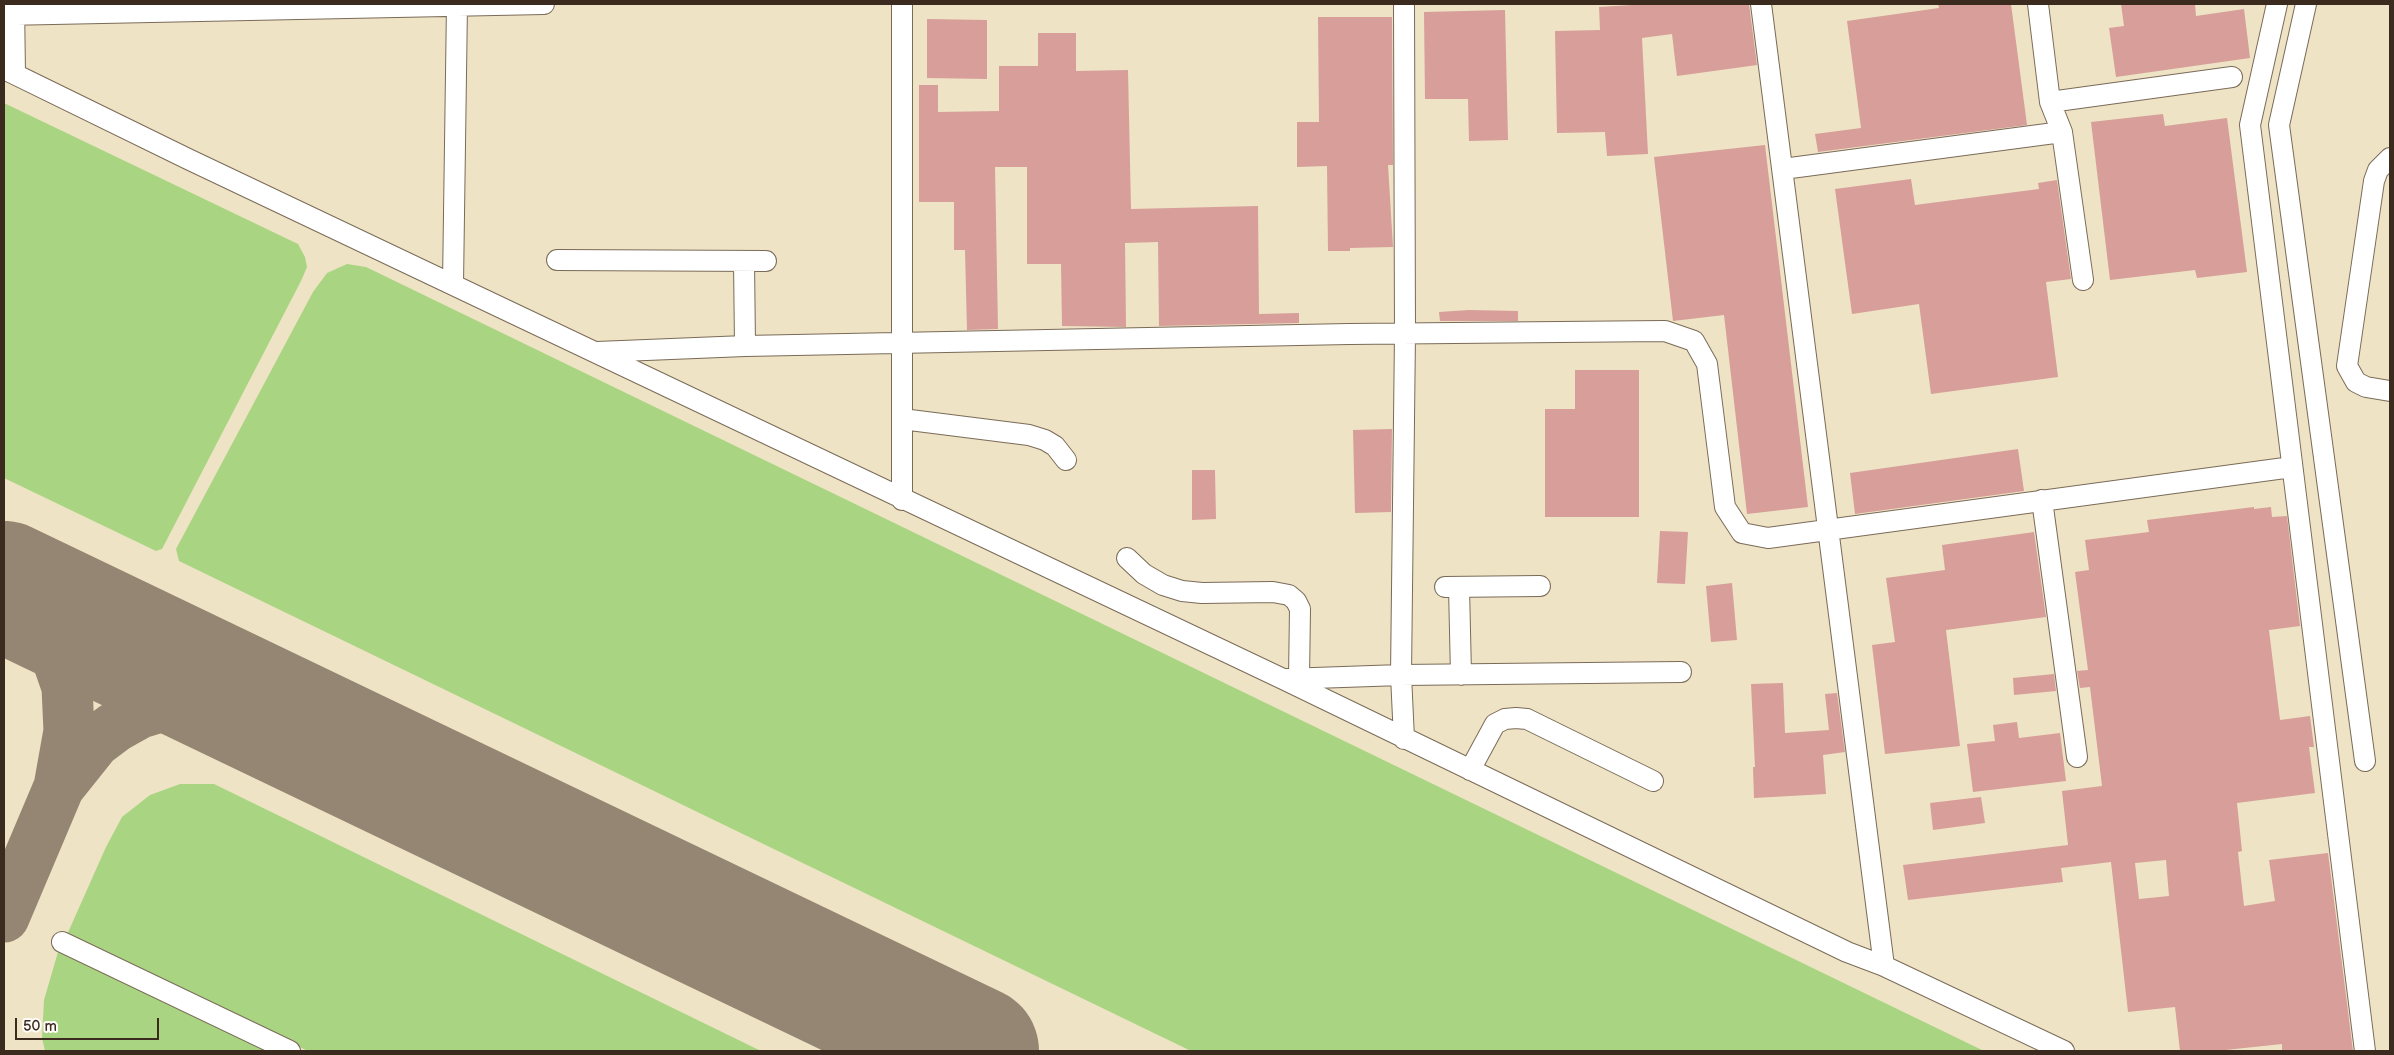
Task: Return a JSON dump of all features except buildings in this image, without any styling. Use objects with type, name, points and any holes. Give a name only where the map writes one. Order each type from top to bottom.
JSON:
[{"type":"street","points":[[544,4],[85,8],[11,11],[9,71],[188,159],[902,500],[1291,679],[1404,739],[1847,952],[1884,966],[2064,1051]]},
{"type":"street","points":[[902,4],[902,500]]},
{"type":"street","points":[[1404,4],[1405,334],[1401,675],[1404,739]]},
{"type":"street","points":[[1762,4],[1819,445],[1827,530],[1884,966]]},
{"type":"street","points":[[2038,4],[2050,102],[2062,132],[2083,280]]},
{"type":"street","points":[[2277,4],[2250,125],[2365,1051]]},
{"type":"street","points":[[2306,4],[2278,125],[2365,761]]},
{"type":"street","points":[[453,284],[457,5]]},
{"type":"street","points":[[2050,102],[2232,77]]},
{"type":"street","points":[[1783,169],[2062,132]]},
{"type":"street","points":[[2390,158],[2378,170],[2374,181],[2348,366],[2356,382],[2366,387],[2390,390]]},
{"type":"street","points":[[557,260],[766,261]]},
{"type":"street","points":[[744,261],[745,346]]},
{"type":"street","points":[[594,352],[745,346],[1665,331],[1694,341],[1707,364],[1725,507],[1742,533],[1768,538],[2292,467]]},
{"type":"street","points":[[902,419],[1029,436],[1045,440],[1055,446],[1066,460]]},
{"type":"street","points":[[2042,500],[2077,757]]},
{"type":"street","points":[[1127,558],[1144,574],[1162,585],[1182,591],[1202,593],[1273,592],[1288,595],[1296,600],[1300,610],[1291,679]]},
{"type":"street","points":[[1461,675],[1452,587],[1540,586]]},
{"type":"street","points":[[1291,679],[1401,675],[1681,672]]},
{"type":"street","points":[[1470,770],[1495,724],[1505,719],[1516,718],[1527,719],[1653,781]]},
{"type":"street","points":[[62,942],[290,1051]]},
{"type":"green space","points":[[4,103],[298,244],[305,257],[307,267],[301,281],[162,549],[156,551],[4,478]]},
{"type":"green space","points":[[347,264],[366,267],[1984,1051],[1191,1051],[179,561],[176,549],[313,292],[327,273]]},
{"type":"green space","points":[[180,784],[214,784],[761,1051],[308,1051],[66,937],[106,847],[122,817],[150,795]]},
{"type":"green space","points":[[58,952],[270,1051],[45,1051],[42,1038],[44,1000]]},
{"type":"taxiway","points":[[4,917],[59,787],[69,731],[67,687],[50,638],[34,615],[9,588]]},
{"type":"taxiway","points":[[59,787],[95,742],[115,727],[140,713],[193,697],[240,699]]},
{"type":"taxiway","points":[[810,973],[851,1006],[865,1021],[885,1051]]},
{"type":"runway","points":[[4,586],[974,1051]]}]
